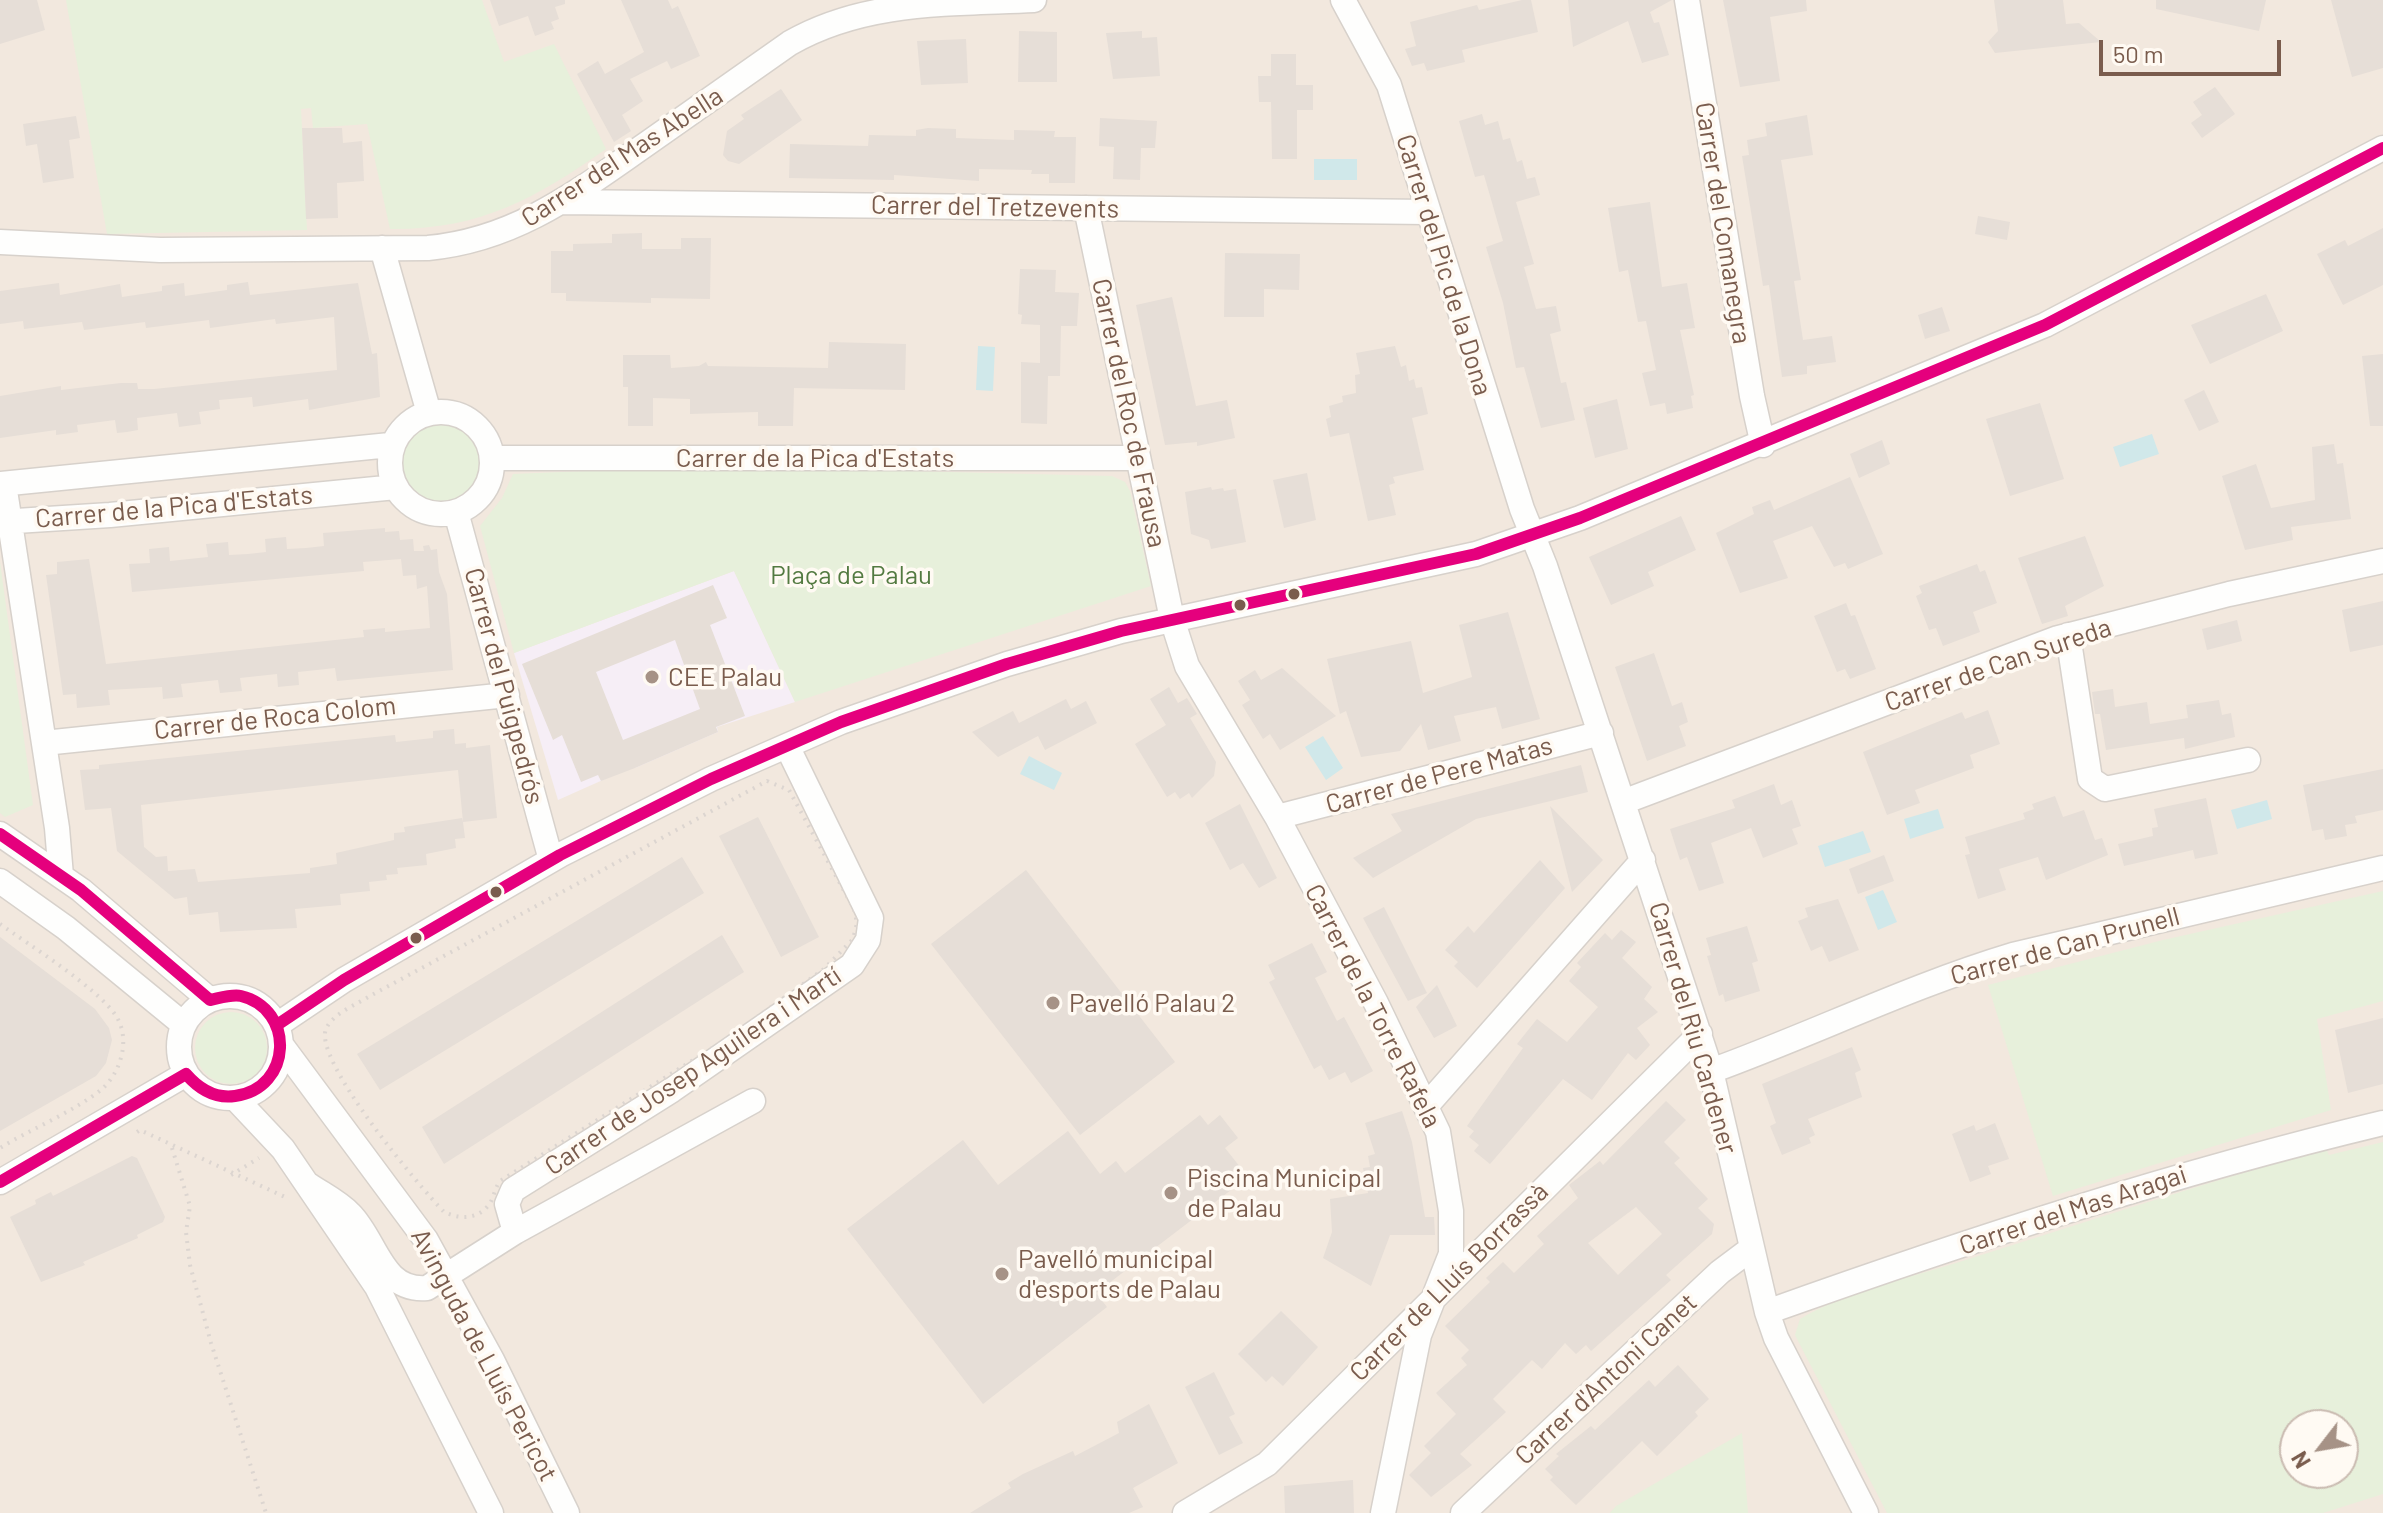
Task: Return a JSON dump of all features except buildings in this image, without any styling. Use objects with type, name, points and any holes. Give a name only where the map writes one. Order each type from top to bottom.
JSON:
[{"type":"street","name":"Carrer del Mas Abella","points":[[0,242],[145,250],[445,246],[478,239],[526,223],[563,202],[790,43],[818,29],[879,10],[1034,0]]},
{"type":"street","name":"Carrer del Pic de la Dona","points":[[1343,0],[1389,85],[1532,535]]},
{"type":"street","name":"Carrer del Comanegra","points":[[1687,0],[1745,355],[1763,445]]},
{"type":"street","points":[[279,1036],[322,993],[551,860],[711,779],[841,722],[1007,664],[1172,619],[1476,554],[1532,535],[1763,445],[2045,325],[2383,148]]},
{"type":"street","name":"Carrer del Tretzevents","points":[[563,202],[1427,212]]},
{"type":"street","name":"Carrer del Roc de Frausa","points":[[1086,208],[1172,619]]},
{"type":"street","points":[[382,248],[429,413]]},
{"type":"street","points":[[450,412],[471,421],[485,437],[492,458],[489,481],[483,492],[476,501],[456,512],[436,514],[417,508],[396,487],[390,468],[390,445],[405,426],[429,413],[450,412]]},
{"type":"street","name":"Carrer de la Pica d'Estats","points":[[2,484],[390,445]]},
{"type":"street","name":"Carrer de la Pica d'Estats","points":[[492,458],[1138,458]]},
{"type":"street","points":[[2,484],[5,521],[44,743],[61,876]]},
{"type":"street","name":"Carrer de la Pica d'Estats","points":[[5,521],[110,515],[396,487]]},
{"type":"street","name":"Carrer del Puigpedrós","points":[[456,512],[551,860]]},
{"type":"street","name":"Carrer del Riu Cardener","points":[[1532,535],[1700,1034],[1767,1312],[1776,1338],[1866,1513]]},
{"type":"street","name":"Carrer de Can Sureda","points":[[1623,802],[2068,635],[2229,594],[2383,561]]},
{"type":"street","name":"Carrer de la Torre Rafela","points":[[1172,619],[1187,666],[1277,817],[1427,1105],[1438,1132],[1451,1211],[1451,1254],[1419,1335],[1383,1513]]},
{"type":"street","points":[[2068,635],[2090,779],[2105,789],[2248,760]]},
{"type":"street","name":"Carrer de Roca Colom","points":[[44,743],[507,695]]},
{"type":"street","name":"Carrer de Pere Matas","points":[[1277,817],[1601,733]]},
{"type":"street","name":"Carrer de Josep Aguilera i Martí","points":[[515,1232],[507,1204],[513,1190],[729,1052],[838,976],[862,952],[870,930],[866,903],[787,746]]},
{"type":"street","points":[[0,834],[61,876],[210,1000]]},
{"type":"street","points":[[1427,1105],[1643,860]]},
{"type":"street","name":"Carrer de Can Prunell","points":[[1711,1071],[1999,959],[2383,868]]},
{"type":"street","points":[[0,881],[66,928],[183,1024]]},
{"type":"street","points":[[224,996],[251,1000],[265,1009],[279,1036],[280,1061],[269,1082],[246,1096],[235,1098],[215,1096],[201,1090],[186,1074],[179,1053],[183,1024],[199,1005],[224,996]]},
{"type":"street","name":"Carrer de Lluís Borrassà","points":[[1185,1513],[1267,1464],[1700,1034]]},
{"type":"street","name":"Avinguda de Lluís Pericot","points":[[279,1036],[447,1275],[567,1513]]},
{"type":"street","points":[[0,1182],[186,1074]]},
{"type":"street","points":[[235,1098],[283,1149],[377,1287],[491,1513]]},
{"type":"street","points":[[309,1185],[351,1214],[391,1277],[410,1289],[427,1288],[515,1232],[753,1101]]},
{"type":"street","name":"Carrer del Mas Aragai","points":[[1767,1312],[2002,1231],[2178,1176],[2383,1123]]},
{"type":"street","name":"Carrer d'Antoni Canet","points":[[1463,1513],[1720,1272],[1752,1248]]},
{"type":"path","points":[[767,781],[789,790],[854,909],[857,923],[853,939],[824,969],[755,1019],[507,1176],[494,1189],[490,1205],[470,1217],[459,1219],[444,1212],[348,1090],[328,1057],[324,1045],[326,1027],[343,1012],[370,996],[760,782],[767,781]]},
{"type":"path","points":[[0,924],[77,980],[116,1016],[123,1047],[119,1069],[101,1089],[0,1148]]},
{"type":"path","points":[[140,1130],[172,1148],[231,1175],[264,1185],[287,1198]]},
{"type":"path","points":[[172,1148],[190,1206],[186,1232],[190,1265],[266,1513]]},
{"type":"path","points":[[231,1175],[259,1158]]},
{"type":"shaded area","points":[[0,0],[2383,0],[2383,1513],[0,1513]]},
{"type":"shaded area","name":"CEE Palau","points":[[734,571],[795,702],[717,727],[718,732],[635,768],[632,761],[623,771],[558,800],[514,653]]},
{"type":"green space","points":[[66,0],[482,0],[504,62],[554,44],[606,149],[555,183],[505,208],[451,224],[390,229],[367,124],[313,128],[311,108],[301,109],[307,230],[107,234]]},
{"type":"green space","points":[[442,423],[457,426],[470,435],[479,448],[482,463],[479,478],[470,491],[457,500],[442,503],[427,500],[414,491],[405,478],[402,463],[405,448],[414,435],[427,426]]},
{"type":"green space","name":"Plaça de Palau","points":[[704,466],[1112,476],[1125,482],[1130,491],[1151,586],[795,702],[734,571],[514,653],[480,526],[502,498],[513,474]]},
{"type":"green space","points":[[0,562],[33,805],[5,817],[0,813]]},
{"type":"green space","points":[[2383,891],[2383,1001],[2317,1019],[2331,1110],[2053,1196],[1988,985],[2163,940]]},
{"type":"green space","points":[[231,1012],[251,1018],[261,1028],[267,1048],[261,1068],[251,1078],[231,1084],[211,1078],[201,1068],[195,1048],[201,1028],[211,1018]]},
{"type":"green space","points":[[2383,1142],[2383,1494],[2323,1513],[1887,1513],[1795,1335],[1800,1319],[1861,1292],[2326,1149],[2329,1155]]},
{"type":"green space","points":[[1742,1433],[1748,1513],[1610,1513],[1616,1506]]},
{"type":"water","points":[[1314,159],[1357,159],[1357,180],[1314,180]]},
{"type":"water","points":[[978,346],[995,347],[993,391],[976,390]]},
{"type":"water","points":[[2152,434],[2159,454],[2120,467],[2113,447]]},
{"type":"water","points":[[1323,736],[1343,768],[1326,780],[1305,747]]},
{"type":"water","points":[[1029,756],[1062,773],[1054,790],[1020,774]]},
{"type":"water","points":[[2267,800],[2272,819],[2237,829],[2231,810]]},
{"type":"water","points":[[1938,809],[1944,828],[1910,839],[1904,819]]},
{"type":"water","points":[[1863,831],[1871,852],[1825,867],[1818,846]]},
{"type":"water","points":[[1883,890],[1897,922],[1878,930],[1865,897]]},
{"type":"transit line","points":[[277,1025],[344,980],[560,855],[711,779],[841,722],[1007,664],[1121,631],[1476,554],[1580,518],[2045,325],[2383,148]]},
{"type":"transit line","points":[[0,834],[81,890],[210,1000],[241,996],[259,1004],[271,1016],[278,1031],[280,1048],[277,1064],[268,1079],[254,1090],[235,1096],[221,1096],[202,1088],[186,1074],[0,1182]]},
{"type":"place","name":"CEE Palau","points":[[652,677]]},
{"type":"place","name":"Pavelló Palau 2","points":[[1053,1003]]},
{"type":"place","name":"Piscina Municipal de Palau","points":[[1171,1193]]},
{"type":"place","name":"Pavelló municipal d'esports de Palau","points":[[1002,1274]]}]
